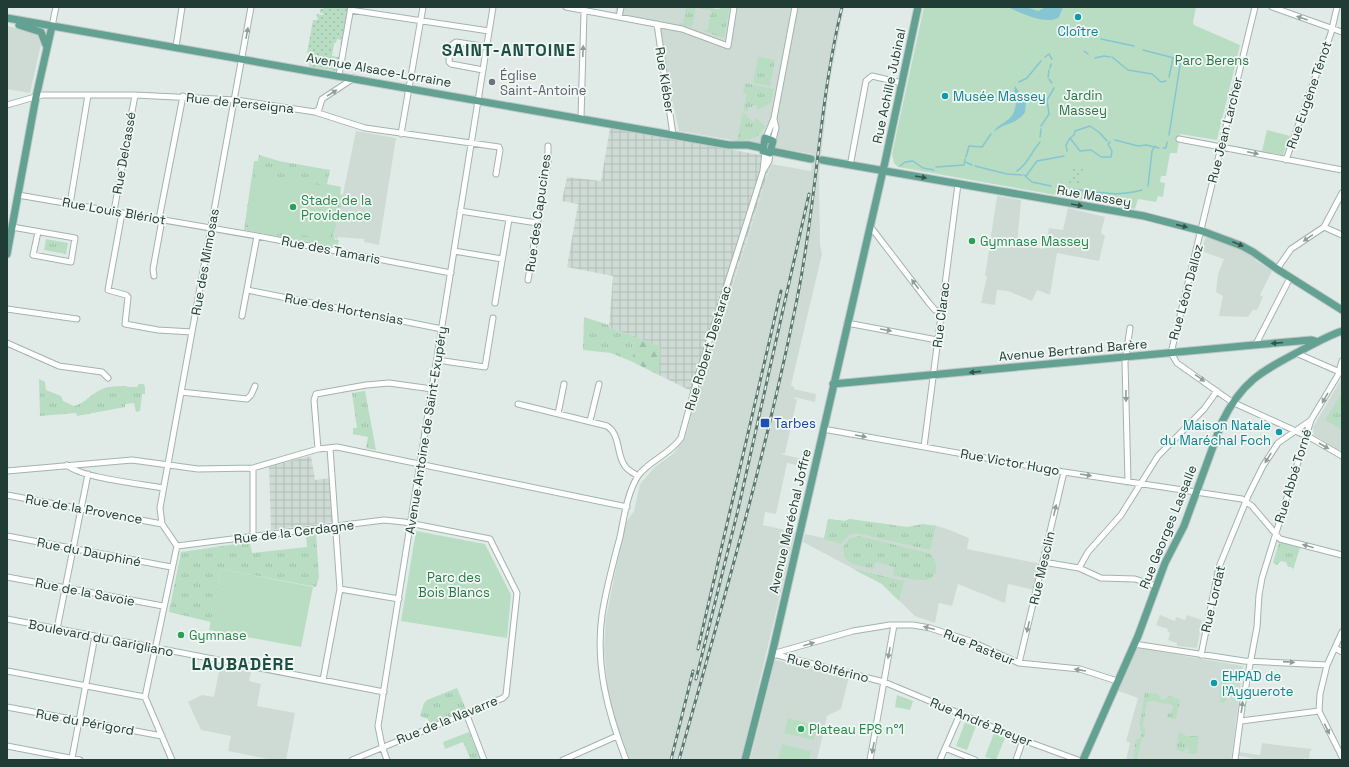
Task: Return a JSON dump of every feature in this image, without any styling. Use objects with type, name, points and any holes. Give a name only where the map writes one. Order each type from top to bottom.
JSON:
[{"type":"main road","name":"Rue Achille Jubinal","points":[[883,170],[918,7]]},
{"type":"main road","name":"Avenue Alsace-Lorraine","points":[[7,18],[242,60],[478,99],[729,145],[748,145],[767,139]]},
{"type":"main road","points":[[7,23],[41,32],[46,43],[46,50]]},
{"type":"main road","points":[[7,254],[36,97],[52,26]]},
{"type":"main road","points":[[767,139],[767,151]]},
{"type":"main road","name":"Avenue Alsace-Lorraine","points":[[748,145],[767,151],[811,159]]},
{"type":"main road","name":"Rue Massey","points":[[822,160],[1144,216],[1202,231],[1242,246],[1342,310]]},
{"type":"main road","name":"Avenue Maréchal Joffre","points":[[745,760],[772,654],[883,170]]},
{"type":"main road","name":"Rue Georges Lassalle","points":[[1083,760],[1134,644],[1165,563],[1184,526],[1222,422],[1232,402],[1248,383],[1267,368],[1316,342],[1342,331]]},
{"type":"main road","name":"Avenue Bertrand Barère","points":[[833,384],[934,376],[1311,340],[1316,342]]},
{"type":"street","points":[[52,26],[56,7]]},
{"type":"street","points":[[176,47],[182,7]]},
{"type":"street","name":"Rue des Mimosas","points":[[162,524],[160,508],[163,488],[236,100],[251,7]]},
{"type":"street","points":[[401,134],[423,7]]},
{"type":"street","name":"Avenue Antoine de Saint-Exupéry","points":[[387,760],[382,746],[378,726],[494,7]]},
{"type":"street","points":[[566,7],[682,29],[728,46],[734,7]]},
{"type":"street","points":[[619,17],[621,7]]},
{"type":"street","points":[[767,139],[776,128],[774,118],[795,7]]},
{"type":"street","points":[[914,7],[916,17]]},
{"type":"street","name":"Rue Jean Larcher","points":[[1202,231],[1255,7]]},
{"type":"street","points":[[1272,7],[1342,32]]},
{"type":"street","name":"Rue Eugène Ténot","points":[[1286,160],[1332,28],[1337,7]]},
{"type":"street","points":[[339,75],[350,8],[420,21],[489,31]]},
{"type":"street","points":[[581,118],[584,11]]},
{"type":"street","name":"Rue Kléber","points":[[657,24],[673,135]]},
{"type":"street","points":[[483,70],[451,64],[449,62],[450,46],[456,42],[487,46]]},
{"type":"street","points":[[851,161],[866,81],[872,76],[902,83]]},
{"type":"street","points":[[316,112],[319,109],[322,99],[354,78]]},
{"type":"street","name":"Rue de Perseigna","points":[[7,105],[42,95],[183,96],[236,100],[316,112],[357,126],[401,134],[499,147],[500,150],[497,171]]},
{"type":"street","points":[[70,204],[88,95]]},
{"type":"street","name":"Rue Delcassé","points":[[114,211],[135,95]]},
{"type":"street","points":[[154,276],[153,269],[161,219],[183,96]]},
{"type":"street","points":[[1179,139],[1342,170]]},
{"type":"street","name":"Rue des Capucines","points":[[528,280],[548,161],[548,146]]},
{"type":"street","name":"Rue Robert Destarac","points":[[626,760],[609,716],[600,661],[600,636],[606,592],[634,484],[638,476],[646,468],[674,447],[681,438],[699,373],[763,171],[767,151]]},
{"type":"street","name":"Rue Clarac","points":[[924,447],[958,184]]},
{"type":"street","points":[[1276,269],[1292,249],[1324,226],[1342,193]]},
{"type":"street","name":"Rue Louis Blériot","points":[[18,195],[211,228]]},
{"type":"street","points":[[460,211],[537,223]]},
{"type":"street","points":[[122,213],[108,290],[127,296],[125,324],[158,330],[192,332]]},
{"type":"street","points":[[496,303],[509,219]]},
{"type":"street","points":[[870,226],[929,303],[935,310],[941,312]]},
{"type":"street","points":[[1324,226],[1342,235]]},
{"type":"street","points":[[12,227],[76,238],[71,262],[33,255],[38,232]]},
{"type":"street","name":"Rue des Tamaris","points":[[211,228],[451,273]]},
{"type":"street","name":"Rue Léon Dalloz","points":[[1171,353],[1202,231]]},
{"type":"street","points":[[242,316],[257,236]]},
{"type":"street","points":[[454,251],[502,258]]},
{"type":"street","points":[[1254,345],[1257,342],[1290,278]]},
{"type":"street","name":"Rue des Hortensias","points":[[247,290],[442,329]]},
{"type":"street","points":[[7,309],[77,319]]},
{"type":"street","points":[[437,360],[485,367],[494,318]]},
{"type":"street","points":[[847,323],[937,340]]},
{"type":"street","points":[[1128,482],[1126,357],[1130,328]]},
{"type":"street","points":[[7,343],[59,366],[102,372],[108,378]]},
{"type":"street","points":[[1171,353],[1177,363],[1232,402],[1306,436],[1342,456]]},
{"type":"street","points":[[1296,353],[1340,372]]},
{"type":"street","name":"Rue Abbé Torné","points":[[1235,760],[1250,661],[1257,627],[1259,595],[1262,578],[1311,420],[1340,372],[1342,361]]},
{"type":"street","points":[[318,449],[314,400],[316,394],[366,385],[389,383],[432,389]]},
{"type":"street","points":[[558,414],[564,384]]},
{"type":"street","points":[[590,421],[599,384]]},
{"type":"street","points":[[181,392],[247,399],[251,395],[255,386]]},
{"type":"street","points":[[1079,568],[1088,552],[1121,515],[1158,456],[1204,409],[1217,391]]},
{"type":"street","points":[[518,404],[590,421],[611,428],[616,438],[624,466],[638,476]]},
{"type":"street","name":"Rue Abbé Torné","points":[[1246,501],[1270,455],[1278,444],[1311,420]]},
{"type":"street","name":"Rue Victor Hugo","points":[[823,429],[1064,472],[1140,484],[1220,494],[1246,501]]},
{"type":"street","points":[[7,471],[132,460],[198,469],[253,468],[318,449],[337,447],[627,507]]},
{"type":"street","points":[[323,680],[340,589],[330,448]]},
{"type":"street","points":[[67,465],[73,470],[88,474],[163,488]]},
{"type":"street","points":[[253,468],[253,536]]},
{"type":"street","name":"Rue Mesclin","points":[[1019,663],[1064,472]]},
{"type":"street","points":[[57,629],[88,474]]},
{"type":"street","name":"Rue de la Provence","points":[[7,495],[162,524]]},
{"type":"street","points":[[1246,501],[1280,539],[1342,555]]},
{"type":"street","name":"Rue Lordat","points":[[1201,655],[1218,567],[1246,501]]},
{"type":"street","name":"Rue de la Cerdagne","points":[[176,546],[384,520],[411,523],[488,537],[517,593]]},
{"type":"street","points":[[162,524],[176,546],[145,697],[172,760]]},
{"type":"street","name":"Rue du Dauphiné","points":[[7,536],[171,567]]},
{"type":"street","points":[[1043,562],[1079,568],[1101,578],[1135,579],[1156,586]]},
{"type":"street","name":"Rue de la Savoie","points":[[7,577],[163,606]]},
{"type":"street","points":[[340,589],[399,599]]},
{"type":"street","name":"Rue de la Navarre","points":[[352,760],[382,746],[503,698],[506,695],[517,593]]},
{"type":"street","name":"Boulevard du Garigliano","points":[[7,620],[384,692]]},
{"type":"street","points":[[870,760],[894,625]]},
{"type":"street","name":"Rue Pasteur","points":[[772,654],[853,631],[894,625],[921,626],[970,641],[1019,663],[1080,669],[1117,681]]},
{"type":"street","points":[[1342,632],[1328,665],[1320,694],[1319,711],[1342,756]]},
{"type":"street","points":[[72,758],[96,636]]},
{"type":"street","points":[[1134,644],[1250,661],[1328,665]]},
{"type":"street","points":[[1335,648],[1342,652]]},
{"type":"street","name":"Rue Solférino","points":[[772,654],[884,682]]},
{"type":"street","points":[[7,671],[145,697]]},
{"type":"street","name":"Rue André Breyer","points":[[884,682],[1024,740],[1078,760]]},
{"type":"street","name":"Rue du Périgord","points":[[7,707],[79,722],[162,736]]},
{"type":"street","points":[[1241,721],[1319,711]]},
{"type":"street","points":[[466,713],[484,760]]},
{"type":"street","points":[[940,760],[960,714]]},
{"type":"street","points":[[563,760],[617,736]]},
{"type":"street","points":[[1016,760],[1024,740]]},
{"type":"street","points":[[7,746],[55,758],[72,758],[80,760]]},
{"type":"street","points":[[945,748],[975,760]]},
{"type":"shaded area","points":[[616,7],[700,7],[700,9],[711,11],[707,30],[724,37],[730,8],[728,7],[844,7],[829,86],[819,174],[820,244],[822,254],[791,385],[794,389],[816,394],[815,402],[793,397],[797,400],[785,453],[781,454],[802,459],[800,466],[787,463],[776,514],[765,512],[763,525],[795,532],[741,760],[630,760],[613,717],[608,693],[604,648],[606,618],[625,524],[634,511],[640,484],[655,467],[674,453],[685,438],[701,377],[723,316],[771,164],[811,171],[813,154],[737,141],[679,131],[672,99],[661,31],[663,22],[615,14]],"holes":[[[746,93],[771,103],[758,107],[757,105],[743,110]],[[742,113],[754,122],[756,120],[766,127],[756,138],[737,141]]]},
{"type":"shaded area","points":[[7,26],[32,31],[38,34],[40,39],[41,44],[30,93],[7,89]]},
{"type":"shaded area","points":[[610,128],[773,157],[697,394],[633,362],[634,336],[609,328],[613,276],[567,267],[578,204],[562,201],[567,177],[601,181]]},
{"type":"shaded area","points":[[356,131],[396,138],[379,245],[364,242],[364,239],[338,237],[337,240],[334,237]]},
{"type":"shaded area","points":[[997,196],[1021,200],[1017,244],[1025,245],[1026,238],[1034,239],[1033,247],[1044,249],[1049,228],[1063,230],[1068,208],[1105,217],[1101,233],[1105,236],[1099,261],[1057,253],[1050,295],[1037,290],[1032,301],[1008,291],[997,290],[995,305],[981,303],[987,276],[985,276]]},
{"type":"shaded area","points":[[1209,237],[1240,249],[1254,257],[1255,260],[1272,271],[1260,295],[1263,297],[1257,310],[1253,310],[1248,317],[1219,316],[1223,296],[1216,292],[1218,274],[1224,259],[1201,251],[1205,239]]},
{"type":"shaded area","points":[[1342,378],[1342,452],[1314,435],[1313,427]]},
{"type":"shaded area","points":[[311,456],[315,480],[330,478],[333,522],[271,530],[269,466]]},
{"type":"shaded area","points":[[828,519],[845,521],[849,519],[907,527],[934,525],[947,529],[969,538],[967,549],[1041,564],[1034,590],[1008,584],[1005,603],[958,584],[952,606],[939,603],[935,623],[915,616],[882,584],[803,542],[805,534],[824,538]]},
{"type":"shaded area","points":[[1160,615],[1175,621],[1176,617],[1185,620],[1187,615],[1202,620],[1197,648],[1177,646],[1177,643],[1168,640],[1170,633],[1167,631],[1168,629],[1156,625]]},
{"type":"shaded area","points":[[1138,648],[1243,666],[1231,760],[1126,760],[1130,743],[1126,741],[1138,698],[1116,690],[1135,649]]},
{"type":"shaded area","points":[[775,660],[849,677],[841,709],[827,716],[817,760],[750,760]]},
{"type":"shaded area","points":[[220,666],[251,672],[249,681],[261,684],[257,706],[295,713],[286,760],[273,760],[228,751],[231,736],[201,730],[188,702],[202,695],[214,697]]},
{"type":"shaded area","points":[[1262,743],[1313,749],[1310,751],[1309,759],[1304,758],[1304,760],[1261,760],[1239,756],[1239,752],[1260,755]]},
{"type":"green space","points":[[322,7],[348,7],[342,44],[340,44],[341,40],[337,39],[336,43],[334,43],[332,56],[338,57],[340,55],[336,71],[309,67],[311,54],[307,53],[313,20],[318,20],[316,14],[323,15],[323,13],[320,13],[320,9],[324,9]]},
{"type":"green space","points":[[686,7],[696,7],[693,25],[690,27],[679,24],[683,23]]},
{"type":"green space","points":[[700,7],[719,9],[722,7],[730,8],[724,38],[703,31],[707,30],[711,11],[700,9]]},
{"type":"green space","name":"Jardin Massey","points":[[924,7],[1196,7],[1193,22],[1194,25],[1240,45],[1217,140],[1180,134],[1177,153],[1170,153],[1166,176],[1161,176],[1160,182],[1165,183],[1163,197],[1158,196],[1156,202],[1138,199],[1135,209],[898,167],[894,163],[892,154]]},
{"type":"green space","points":[[758,57],[775,60],[770,86],[753,83]]},
{"type":"green space","points":[[745,83],[774,89],[771,103],[757,110],[757,105],[748,108],[748,111],[743,110],[746,94],[743,93]]},
{"type":"green space","points":[[742,113],[747,114],[747,116],[754,122],[756,118],[766,127],[756,138],[737,141]]},
{"type":"green space","points":[[1267,130],[1290,136],[1283,155],[1262,151]]},
{"type":"green space","name":"Stade de la Providence","points":[[259,155],[279,161],[330,170],[327,184],[341,187],[340,194],[343,195],[334,236],[335,240],[339,240],[337,247],[244,230],[254,161],[258,161]]},
{"type":"green space","points":[[1072,167],[1083,169],[1080,185],[1069,183]]},
{"type":"green space","name":"Stade de la Providence","points":[[256,173],[339,189],[329,240],[247,225]]},
{"type":"green space","points":[[46,239],[68,243],[66,254],[44,250]]},
{"type":"green space","points":[[584,317],[609,325],[609,328],[634,336],[633,362],[611,353],[583,350]]},
{"type":"green space","points":[[634,336],[660,346],[659,375],[633,362]]},
{"type":"green space","points":[[39,379],[45,382],[46,390],[61,396],[63,401],[74,406],[100,390],[108,387],[137,387],[139,384],[144,384],[145,394],[142,394],[140,411],[136,412],[134,403],[125,404],[125,407],[77,416],[76,413],[40,416]]},
{"type":"green space","points":[[365,391],[376,450],[366,448],[368,437],[353,434],[353,428],[357,428],[352,393]]},
{"type":"green space","points":[[1340,396],[1342,397],[1342,430],[1325,420]]},
{"type":"green space","points":[[828,519],[845,521],[849,519],[907,527],[923,524],[936,526],[930,550],[856,533],[848,536],[841,544],[824,539]]},
{"type":"green space","name":"Parc des Bois Blancs","points":[[416,531],[485,544],[511,595],[507,638],[401,621]]},
{"type":"green space","points":[[316,534],[319,577],[316,587],[221,569],[211,622],[169,612],[181,552],[250,542],[252,553],[307,547],[306,536]]},
{"type":"green space","points":[[859,536],[928,553],[935,560],[935,573],[929,579],[916,580],[893,575],[894,567],[876,562],[873,569],[852,564],[844,557],[843,547],[849,539]]},
{"type":"green space","points":[[1279,542],[1300,548],[1292,573],[1293,569],[1288,567],[1286,562],[1281,561],[1277,565],[1273,563]]},
{"type":"green space","points":[[221,569],[313,587],[301,647],[209,630]]},
{"type":"green space","points":[[853,569],[904,581],[899,601],[882,584]]},
{"type":"green space","points":[[1224,673],[1228,674],[1230,677],[1229,683],[1226,683],[1224,692],[1227,693],[1226,700],[1223,703],[1220,702],[1220,686]]},
{"type":"green space","points":[[457,688],[466,709],[431,724],[428,719],[420,716],[424,703],[427,700]]},
{"type":"green space","points":[[1145,692],[1158,694],[1162,700],[1170,696],[1180,700],[1176,719],[1167,717],[1168,714],[1172,712],[1172,705],[1153,701],[1147,702],[1143,726],[1145,730],[1144,737],[1142,737],[1137,760],[1133,760],[1136,739],[1139,739],[1142,732],[1140,730],[1141,726],[1139,726]]},
{"type":"green space","points":[[897,695],[913,701],[910,710],[895,707]]},
{"type":"green space","name":"Plateau EPS n°1","points":[[788,718],[817,726],[814,740],[784,733]]},
{"type":"green space","points":[[965,722],[976,726],[967,750],[956,746]]},
{"type":"green space","points":[[469,732],[481,760],[464,760],[470,758],[463,742],[445,749],[443,742]]},
{"type":"green space","points":[[1179,732],[1187,736],[1199,736],[1197,753],[1188,754],[1188,748],[1184,749],[1185,753],[1176,749]]},
{"type":"green space","points":[[994,733],[1005,738],[996,760],[985,757]]},
{"type":"green space","points":[[782,744],[811,751],[809,760],[778,760]]},
{"type":"water","points":[[1008,7],[1026,7],[1038,11],[1046,7],[1063,7],[1059,17],[1048,20],[1034,18]]},
{"type":"water","points":[[1015,86],[1026,102],[1025,112],[1018,119],[994,132],[997,127],[1011,117],[1015,110]]},
{"type":"waterway","points":[[1101,39],[1134,46]]},
{"type":"waterway","points":[[1143,50],[1174,58]]},
{"type":"waterway","points":[[1084,51],[1088,54]]},
{"type":"waterway","points":[[1045,57],[1049,54],[1052,59]]},
{"type":"waterway","points":[[1095,58],[1104,56],[1110,57]]},
{"type":"waterway","points":[[1112,57],[1128,70],[1152,74],[1161,82],[1166,81]]},
{"type":"waterway","points":[[1169,77],[1173,58]]},
{"type":"waterway","points":[[1169,135],[1181,59],[1178,59]]},
{"type":"waterway","points":[[1019,82],[1027,78],[1041,61]]},
{"type":"waterway","points":[[1050,68],[1051,64]]},
{"type":"waterway","points":[[1048,77],[1049,70]]},
{"type":"waterway","points":[[1049,79],[1052,83]]},
{"type":"waterway","points":[[1041,126],[1049,114],[1047,100],[1054,88]]},
{"type":"waterway","points":[[1070,138],[1074,135],[1075,131],[1090,126],[1100,133],[1107,141]]},
{"type":"waterway","points":[[1040,137],[1041,129]]},
{"type":"waterway","points":[[966,157],[969,146],[982,147],[991,134]]},
{"type":"waterway","points":[[1067,151],[1066,145],[1070,138],[1080,151],[1091,150],[1100,156]]},
{"type":"waterway","points":[[1115,140],[1138,146],[1146,145],[1159,148]]},
{"type":"waterway","points":[[1017,171],[1024,165],[1040,142]]},
{"type":"waterway","points":[[1101,157],[1111,157],[1112,151],[1108,144],[1110,142]]},
{"type":"waterway","points":[[1163,148],[1166,148],[1167,142]]},
{"type":"waterway","points":[[1148,186],[1152,151],[1155,146]]},
{"type":"waterway","points":[[1026,176],[1037,161],[1064,156]]},
{"type":"waterway","points":[[936,167],[964,165],[965,159]]},
{"type":"waterway","points":[[900,166],[905,162],[913,161],[923,168],[934,170]]},
{"type":"waterway","points":[[965,162],[972,165]]},
{"type":"waterway","points":[[975,166],[1007,174],[1022,175]]},
{"type":"waterway","points":[[1024,175],[1032,182],[1051,186]]},
{"type":"waterway","points":[[1057,187],[1061,188]]},
{"type":"waterway","points":[[1069,189],[1113,194],[1122,194],[1142,190]]},
{"type":"railway","points":[[679,760],[743,528],[786,353],[810,222],[828,78],[842,7]]},
{"type":"railway","points":[[696,679],[738,510],[809,194]]},
{"type":"railway","points":[[698,649],[781,291]]},
{"type":"railway","points":[[671,760],[693,671]]},
{"type":"place","name":"Cloître","points":[[1078,17]]},
{"type":"place","name":"Église Saint-Antoine","points":[[492,82]]},
{"type":"place","name":"Musée Massey","points":[[945,96]]},
{"type":"place","name":"Stade de la Providence","points":[[293,207]]},
{"type":"place","name":"Gymnase Massey","points":[[972,241]]},
{"type":"place","name":"Tarbes","points":[[765,423]]},
{"type":"place","name":"Maison Natale du Maréchal Foch","points":[[1279,432]]},
{"type":"place","name":"Gymnase","points":[[181,635]]},
{"type":"place","name":"EHPAD de l'Ayguerote","points":[[1214,683]]},
{"type":"place","name":"Plateau EPS n°1","points":[[801,729]]},
{"type":"district","name":"SAINT-ANTOINE","points":[[509,50]]},
{"type":"district","name":"LAUBADÈRE","points":[[243,664]]},
{"type":"park label","name":"Parc Berens","points":[[1212,60]]}]
